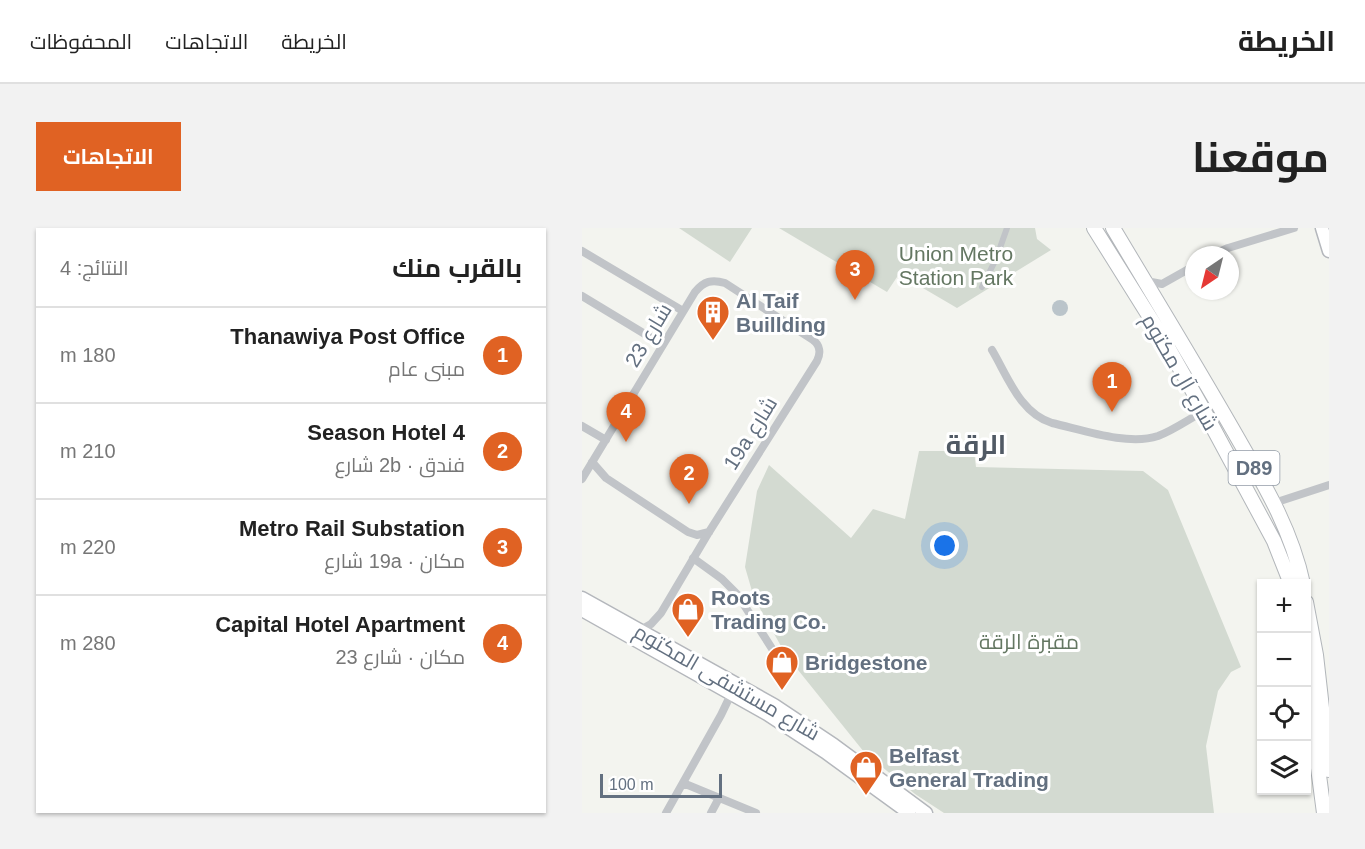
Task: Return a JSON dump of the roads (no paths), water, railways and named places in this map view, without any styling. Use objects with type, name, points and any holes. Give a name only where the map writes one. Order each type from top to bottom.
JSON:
[{"type":"main road","name":"شارع آل مكتوم","points":[[1094,228],[1161,335],[1204,411],[1274,541],[1289,579]]},
{"type":"main road","name":"شارع آل مكتوم","points":[[1113,228],[1274,503],[1290,539],[1302,579]]},
{"type":"main road","points":[[1326,234],[1329,251]]},
{"type":"main road","points":[[1161,335],[1173,327]]},
{"type":"main road","points":[[1204,411],[1223,433],[1257,492],[1264,500],[1274,503]]},
{"type":"main road","name":"شارع مستشفى المكتوم","points":[[582,598],[736,692],[825,752],[895,808],[909,813]]},
{"type":"main road","name":"شارع مستشفى المكتوم","points":[[582,610],[834,745],[926,813]]},
{"type":"main road","points":[[1311,621],[1321,660],[1329,770]]},
{"type":"main road","points":[[1307,687],[1324,813]]},
{"type":"street","points":[[982,287],[996,259],[1007,228]]},
{"type":"street","points":[[1235,246],[1294,228]]},
{"type":"street","points":[[582,251],[683,311]]},
{"type":"street","points":[[982,253],[996,259]]},
{"type":"street","points":[[1145,280],[1156,285],[1162,284],[1185,271]]},
{"type":"street","name":"شارع 23","points":[[582,479],[700,286],[714,280],[731,286],[813,340]]},
{"type":"street","points":[[582,296],[663,345]]},
{"type":"street","name":"19a شارع","points":[[639,631],[651,624],[661,613],[709,532],[817,361],[819,349],[813,340]]},
{"type":"street","points":[[992,350],[1026,407],[1042,420],[1052,423],[1122,438],[1148,439],[1204,411]]},
{"type":"street","points":[[582,426],[606,440]]},
{"type":"street","points":[[592,462],[606,478],[688,532],[697,535],[709,532]]},
{"type":"street","points":[[1274,503],[1329,485]]},
{"type":"street","points":[[693,558],[722,579],[737,594],[778,658]]},
{"type":"street","points":[[666,813],[736,692]]},
{"type":"street","points":[[683,783],[756,813]]},
{"type":"street","points":[[711,813],[719,798]]},
{"type":"place","name":"Metro Rail Substation","points":[[855,300]]},
{"type":"place","name":"Al Taif Buillding","points":[[713,341]]},
{"type":"place","name":"Thanawiya Post Office","points":[[1112,412]]},
{"type":"place","name":"Capital Hotel Apartment","points":[[626,442]]},
{"type":"place","name":"4 Season Hotel","points":[[689,504]]},
{"type":"place","name":"Roots Trading Co.","points":[[688,638]]},
{"type":"place","name":"Bridgestone","points":[[782,691]]},
{"type":"place","name":"Belfast General Trading","points":[[866,796]]},
{"type":"district","name":"الرقة","points":[[976,445]]},
{"type":"park label","name":"Union Metro Station Park","points":[[956,265]]},
{"type":"park label","name":"مقبرة الرقة","points":[[1029,641]]}]
